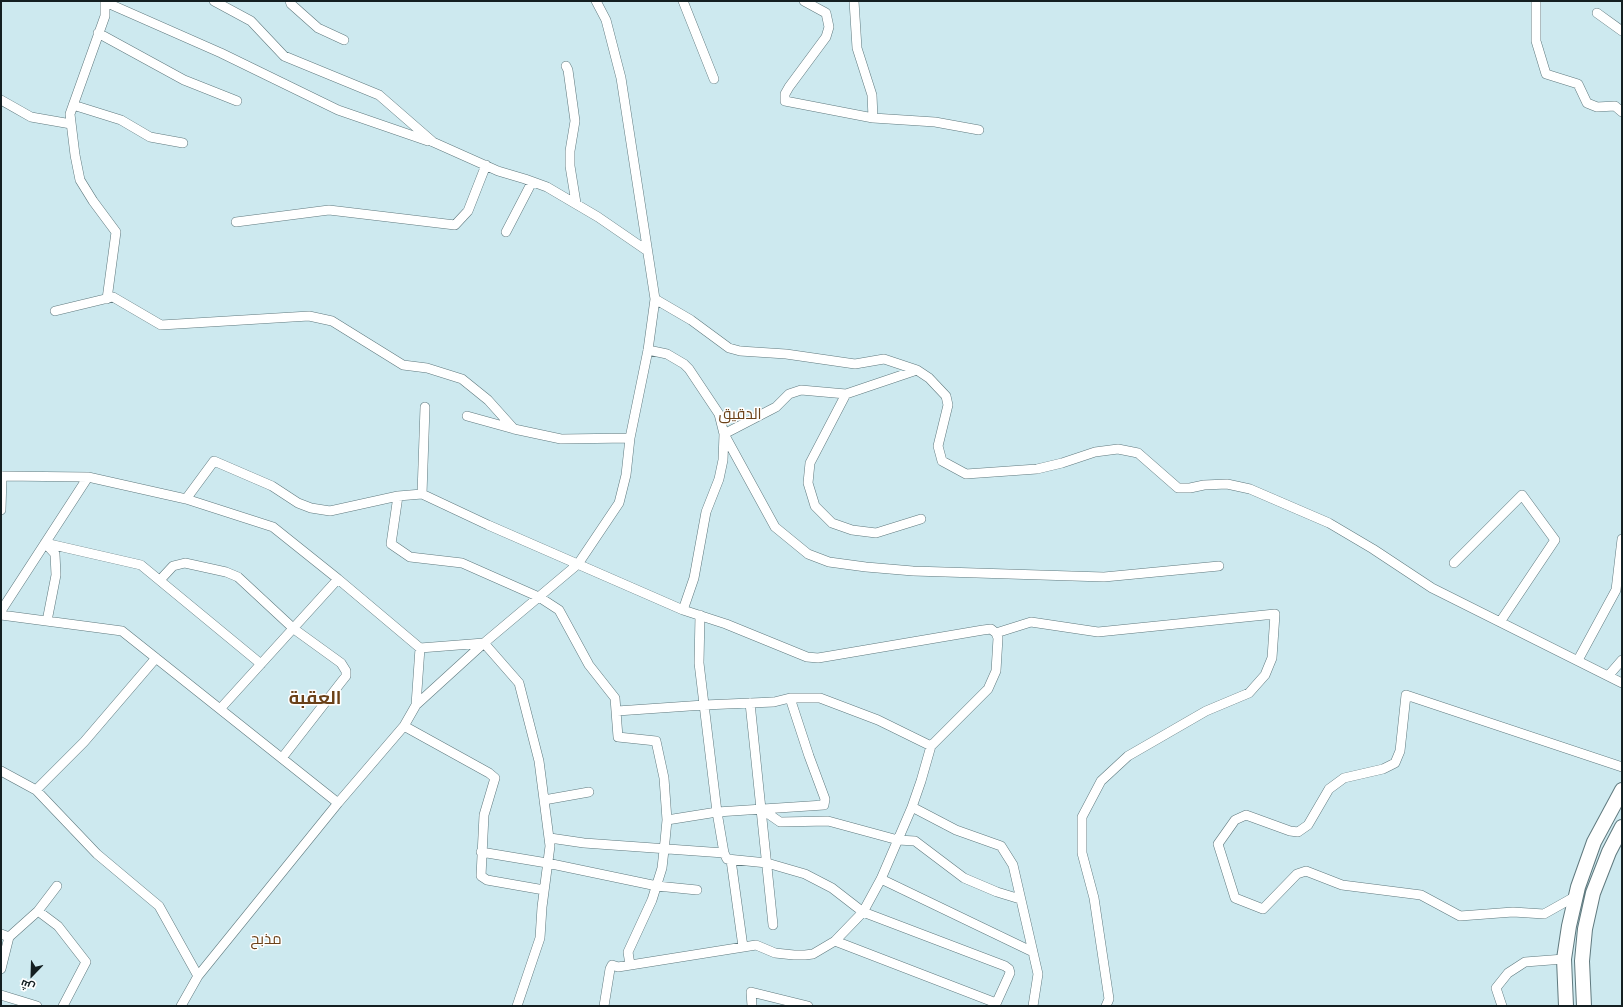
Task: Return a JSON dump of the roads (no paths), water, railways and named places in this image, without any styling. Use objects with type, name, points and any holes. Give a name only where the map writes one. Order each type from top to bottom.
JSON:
[{"type":"main road","points":[[1566,1006],[1564,959],[1569,926],[1576,896],[1594,842],[1622,790]]},
{"type":"main road","points":[[1584,1006],[1582,961],[1585,929],[1593,893],[1609,852],[1622,827]]},
{"type":"street","points":[[214,1],[251,21],[284,56],[379,94],[433,142]]},
{"type":"street","points":[[290,1],[291,4],[318,28],[344,40]]},
{"type":"street","points":[[181,1006],[198,976],[338,803],[404,726],[416,705],[484,643],[578,564],[619,503],[626,475],[630,438],[648,350],[655,299],[646,250],[621,78],[606,20],[596,1]]},
{"type":"street","points":[[683,1],[714,79]]},
{"type":"street","points":[[804,1],[826,13],[829,27],[826,37],[789,86],[785,94],[785,101],[873,118],[935,122],[979,130]]},
{"type":"street","points":[[854,1],[857,48],[872,95],[873,118]]},
{"type":"street","points":[[1536,1],[1536,41],[1546,74],[1578,84],[1587,103],[1597,107],[1615,106],[1622,112]]},
{"type":"street","points":[[107,299],[116,232],[93,201],[80,180],[70,114],[105,16],[105,2],[221,53],[338,110],[433,142],[486,165],[547,187],[576,203],[646,250]]},
{"type":"street","points":[[1597,13],[1622,31]]},
{"type":"street","points":[[98,33],[184,80],[236,101]]},
{"type":"street","points":[[566,66],[568,70],[575,120],[570,151],[570,166],[576,203]]},
{"type":"street","points":[[1,100],[31,117],[71,124]]},
{"type":"street","points":[[73,105],[121,120],[150,137],[183,143]]},
{"type":"street","points":[[236,222],[329,210],[455,225],[468,211],[486,165]]},
{"type":"street","points":[[506,232],[532,182]]},
{"type":"street","points":[[55,311],[113,298],[162,324],[309,316],[332,321],[403,365],[427,368],[462,379],[488,400],[514,429]]},
{"type":"street","points":[[655,299],[691,320],[729,348],[786,354],[855,364],[884,359],[917,370],[929,378],[946,396],[948,405],[938,446],[942,461],[966,474],[1037,469],[1096,452],[1118,449],[1138,453],[1178,488],[1190,488],[1204,485],[1235,485],[1250,489],[1329,523],[1374,549],[1432,588],[1622,683]]},
{"type":"street","points":[[648,350],[667,354],[689,369],[719,414],[724,434],[775,527],[808,554],[829,562],[866,568],[913,571],[1104,577],[1219,566]]},
{"type":"street","points":[[724,434],[776,407],[789,394],[801,390],[846,394],[917,370]]},
{"type":"street","points":[[846,394],[810,463],[808,483],[815,506],[832,523],[852,530],[876,533],[921,519]]},
{"type":"street","points":[[422,494],[425,408]]},
{"type":"street","points":[[467,416],[514,429],[561,439],[578,440],[630,438]]},
{"type":"street","points":[[683,610],[694,578],[706,512],[719,479],[723,460],[724,434]]},
{"type":"street","points":[[186,499],[214,462],[272,486],[298,503],[311,508],[330,511],[398,496],[422,494],[488,525],[683,610],[726,624],[807,657],[818,658],[983,630],[991,630],[996,633],[998,638],[996,671],[988,689],[931,746],[912,807],[881,879],[863,912],[835,941],[812,954],[805,955],[794,956],[775,953],[756,945],[618,967],[612,966],[610,969],[604,1006]]},
{"type":"street","points":[[1,510],[2,476],[88,478],[186,499],[273,527],[420,648],[484,643]]},
{"type":"street","points":[[1,610],[88,478]]},
{"type":"street","points":[[1454,563],[1522,495],[1555,540],[1500,622]]},
{"type":"street","points":[[398,496],[390,544],[410,557],[462,563],[539,597],[559,610],[589,665],[615,698],[618,737],[656,741],[664,778],[667,820],[665,848],[657,886],[644,920],[628,952],[630,965]]},
{"type":"street","points":[[1578,660],[1616,590],[1622,539]]},
{"type":"street","points":[[45,543],[141,565],[261,664]]},
{"type":"street","points":[[45,543],[55,554],[56,575],[47,621]]},
{"type":"street","points":[[160,580],[173,566],[185,563],[232,574],[245,582],[294,628],[341,663],[346,671],[346,676],[282,758]]},
{"type":"street","points":[[220,709],[338,579]]},
{"type":"street","points":[[996,633],[1031,622],[1098,632],[1275,614],[1272,658],[1265,675],[1249,693],[1206,711],[1128,756],[1101,780],[1082,818],[1082,853],[1094,898],[1109,998],[1106,1006]]},
{"type":"street","points":[[1,615],[122,631],[338,803]]},
{"type":"street","points":[[700,616],[699,662],[717,812],[724,853],[727,859],[767,862],[805,874],[825,884],[863,912],[1006,966],[1010,973],[996,1005],[835,941]]},
{"type":"street","points":[[484,643],[519,683],[539,761],[550,838],[540,938],[518,1006]]},
{"type":"street","points":[[416,705],[420,648]]},
{"type":"street","points":[[36,790],[84,742],[156,658]]},
{"type":"street","points":[[1608,675],[1622,660]]},
{"type":"street","points":[[1576,896],[1544,914],[1513,912],[1460,916],[1421,895],[1342,885],[1306,871],[1297,874],[1263,909],[1235,898],[1218,844],[1235,820],[1246,815],[1290,831],[1298,832],[1308,825],[1329,789],[1344,778],[1383,769],[1395,763],[1400,751],[1406,695],[1622,767]]},
{"type":"street","points":[[616,711],[774,702],[790,698],[820,698],[878,720],[931,746]]},
{"type":"street","points":[[667,820],[717,812],[824,805],[825,799],[790,698]]},
{"type":"street","points":[[750,703],[773,925]]},
{"type":"street","points":[[404,726],[489,773],[495,778],[484,814],[481,876],[487,880],[544,890]]},
{"type":"street","points":[[1,771],[36,790],[97,854],[159,906],[198,976]]},
{"type":"street","points":[[544,800],[589,792]]},
{"type":"street","points":[[912,807],[956,830],[1001,846],[1013,865],[1038,974],[1033,1006]]},
{"type":"street","points":[[760,808],[780,822],[828,821],[898,840],[915,841],[964,878],[997,892],[1020,899]]},
{"type":"street","points":[[550,838],[584,843],[724,853]]},
{"type":"street","points":[[481,852],[547,863],[657,886],[697,890]]},
{"type":"street","points":[[731,860],[743,947]]},
{"type":"street","points":[[881,879],[1033,952]]},
{"type":"street","points":[[1,969],[5,935],[38,911],[57,886]]},
{"type":"street","points":[[38,911],[58,926],[86,962],[64,1006]]},
{"type":"street","points":[[1502,1006],[1496,988],[1508,973],[1525,962],[1564,959]]},
{"type":"street","points":[[752,1006],[752,992],[808,1006]]},
{"type":"street","points":[[1,995],[37,1006]]},
{"type":"district","name":"الدقيق","points":[[740,415]]},
{"type":"district","name":"العقبة","points":[[315,699]]},
{"type":"district","name":"مذبح","points":[[266,940]]}]
